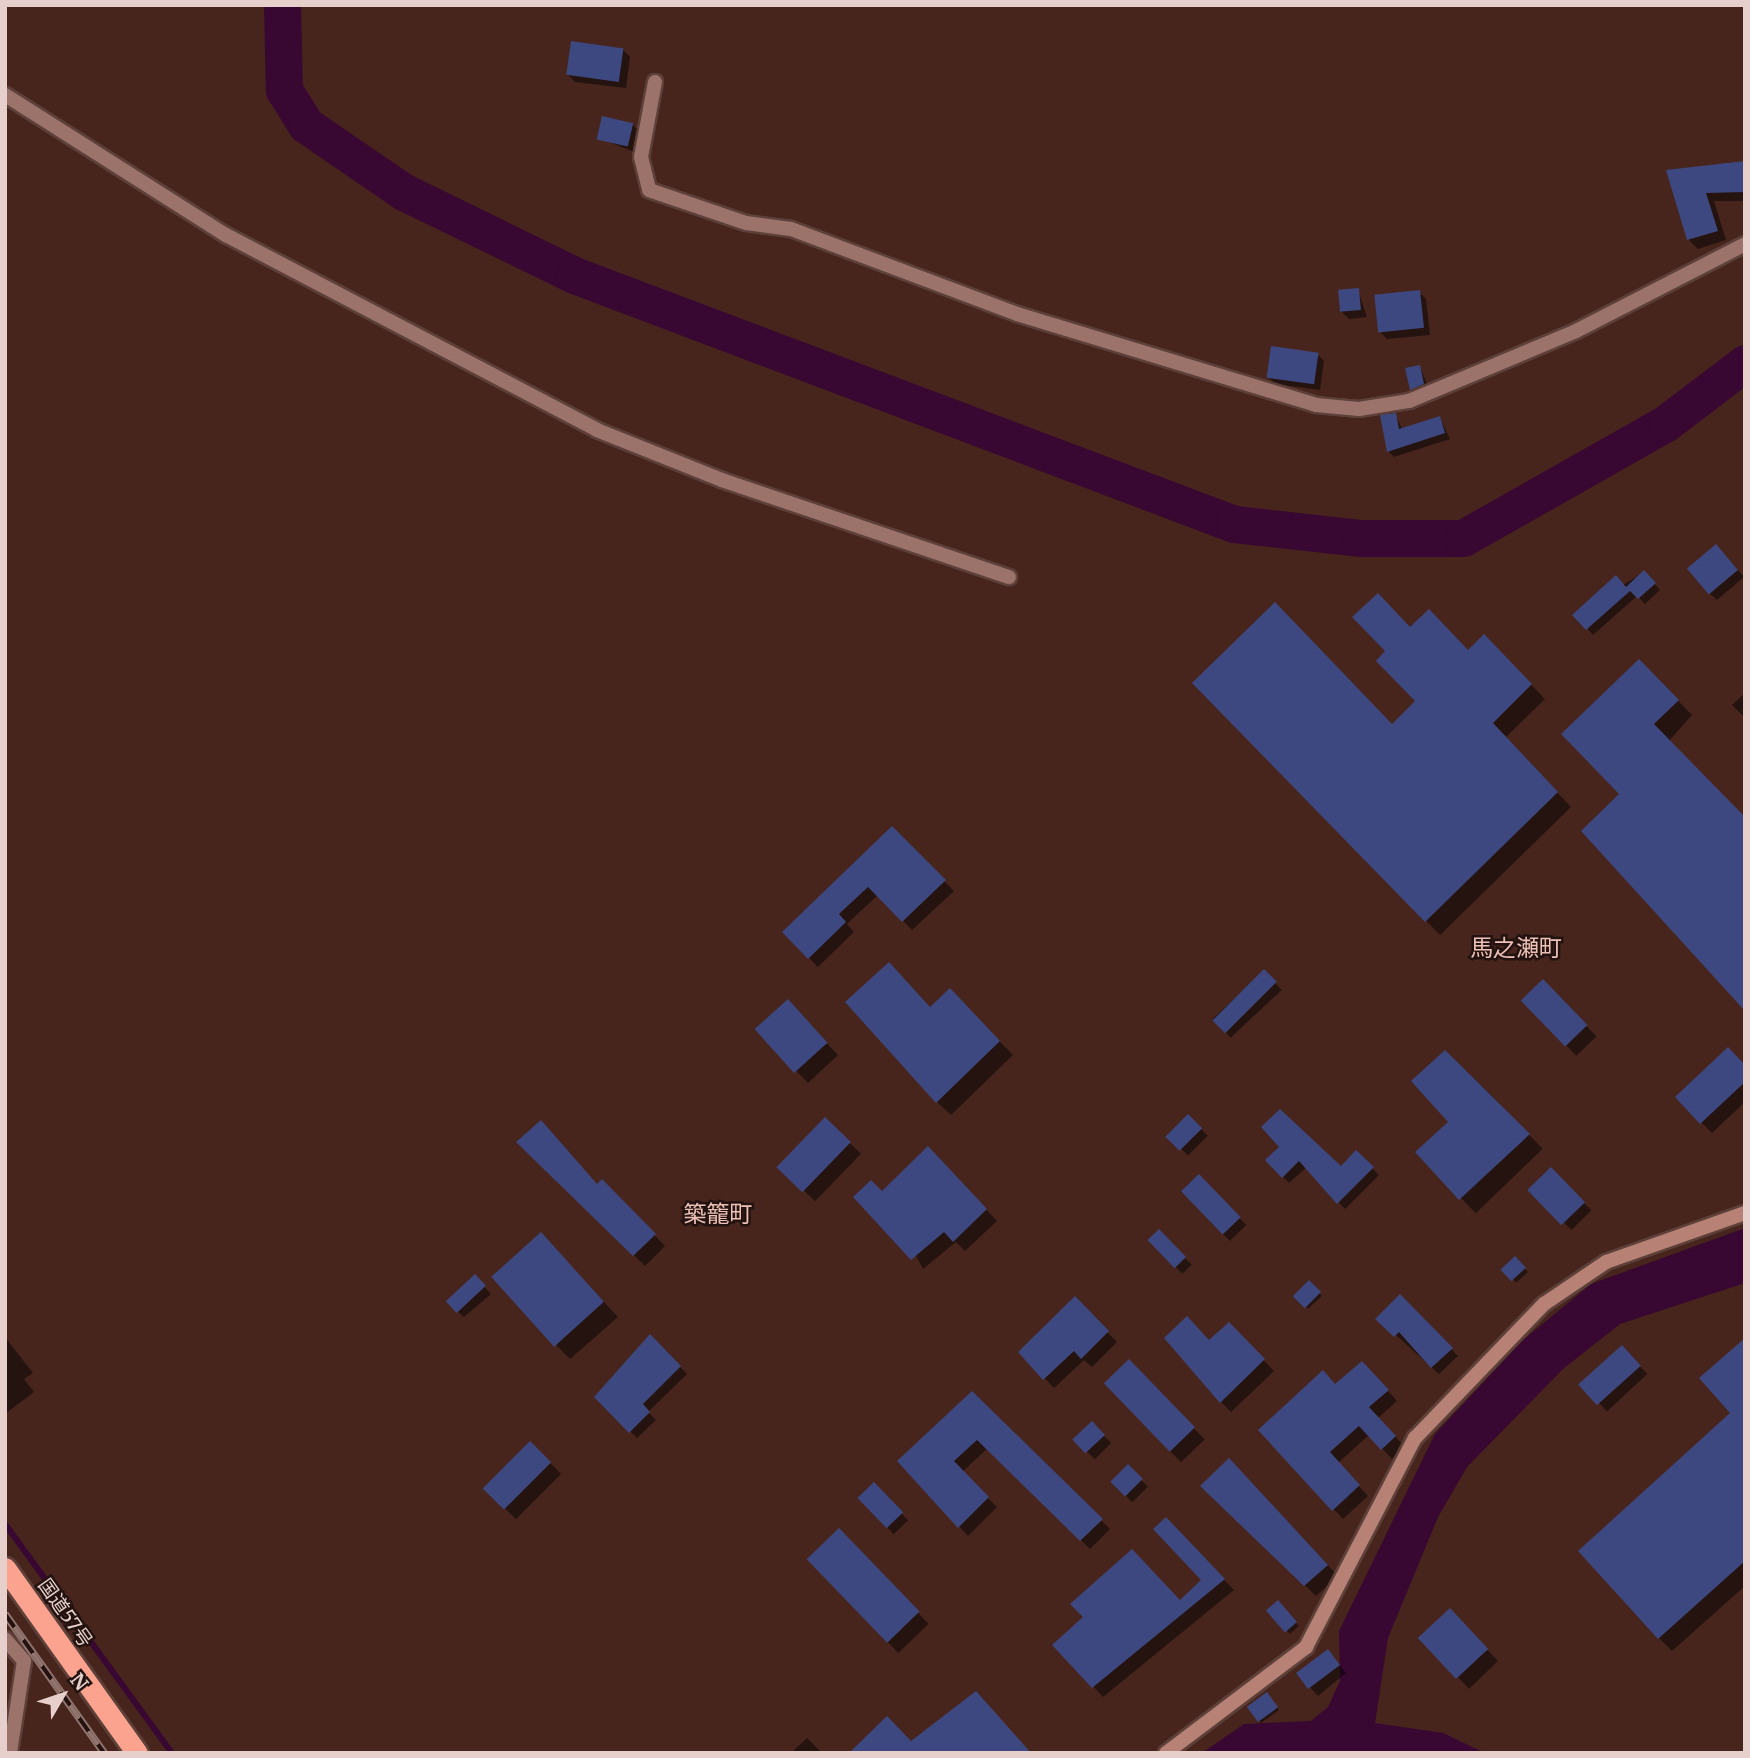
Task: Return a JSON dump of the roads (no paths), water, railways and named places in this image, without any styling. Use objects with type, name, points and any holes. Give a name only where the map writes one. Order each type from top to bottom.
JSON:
[{"type":"highway","name":"国道57号","points":[[5,1568],[137,1753]]},
{"type":"street","points":[[655,82],[641,158],[649,190],[746,223],[791,229],[1017,314],[1316,405],[1359,409],[1409,401],[1576,331],[1745,244]]},
{"type":"street","points":[[5,95],[226,235],[597,430],[722,481],[1009,577]]},
{"type":"street","points":[[1166,1753],[1306,1647],[1415,1438],[1544,1304],[1606,1262],[1745,1213]]},
{"type":"street","points":[[5,1640],[24,1661],[10,1753]]},
{"type":"waterway","points":[[282,5],[284,90],[306,125],[404,192],[574,275],[1234,524],[1361,538],[1463,538],[1666,423],[1745,363]]},
{"type":"waterway","points":[[5,1524],[172,1753]]},
{"type":"railway","points":[[5,1614],[104,1753]]},
{"type":"district","name":"馬之瀬町","points":[[1516,948]]},
{"type":"district","name":"築籠町","points":[[718,1214]]}]
